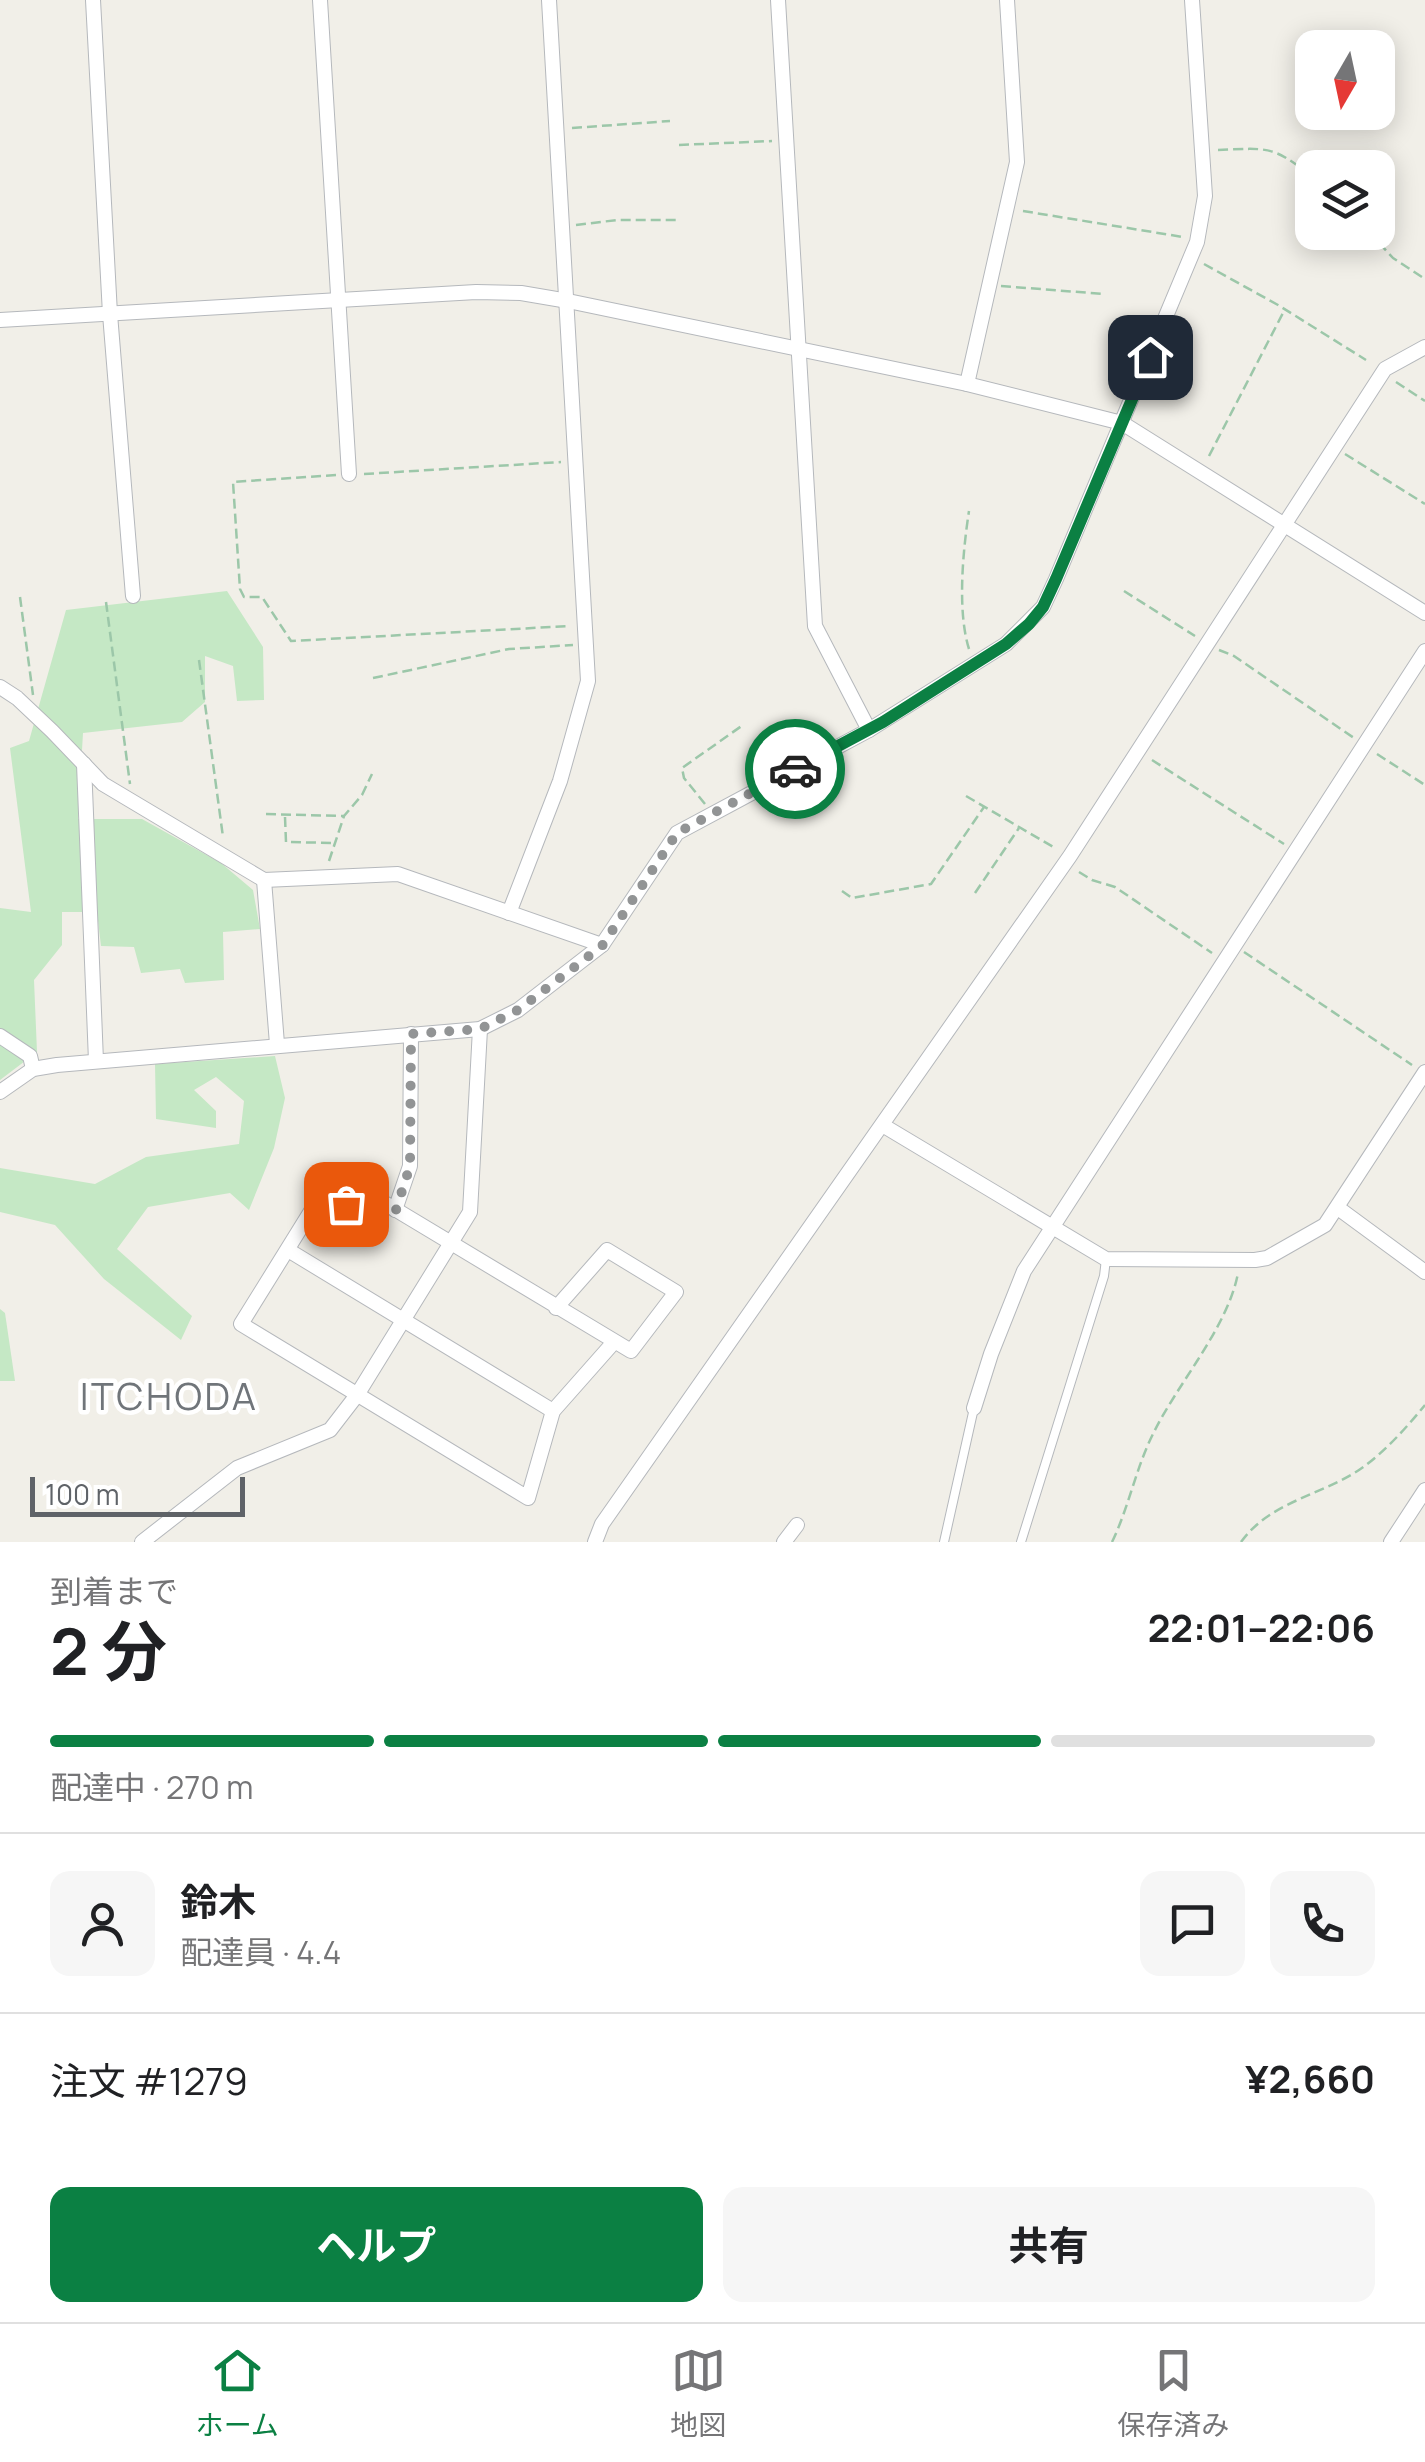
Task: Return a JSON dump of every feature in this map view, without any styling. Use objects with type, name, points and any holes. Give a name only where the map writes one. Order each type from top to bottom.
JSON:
[{"type":"street","points":[[92,0],[110,314],[133,596]]},
{"type":"street","points":[[320,0],[349,474]]},
{"type":"street","points":[[509,913],[560,780],[588,681],[550,0]]},
{"type":"street","points":[[778,0],[815,626],[869,730]]},
{"type":"street","points":[[966,384],[1017,162],[1006,0]]},
{"type":"street","points":[[0,1092],[34,1069],[277,1044],[480,1029],[518,1010],[602,946],[670,840],[869,730],[1017,634],[1043,607],[1194,251],[1204,196],[1192,0]]},
{"type":"street","points":[[0,320],[476,292],[568,301],[966,384],[1122,423],[1425,613]]},
{"type":"street","points":[[595,1542],[602,1524],[1068,860],[1382,374],[1425,347]]},
{"type":"street","points":[[974,1408],[1024,1270],[1050,1226],[1425,651]]},
{"type":"street","points":[[0,688],[29,709],[103,784],[264,880],[398,874],[602,946]]},
{"type":"street","points":[[84,764],[96,1061]]},
{"type":"street","points":[[264,880],[277,1044]]},
{"type":"street","points":[[142,1542],[237,1468],[330,1430],[356,1395],[470,1212],[480,1029]]},
{"type":"street","points":[[396,1210],[410,1166],[411,1034]]},
{"type":"street","points":[[0,1036],[30,1056],[34,1069]]},
{"type":"street","points":[[884,1126],[1106,1259],[1238,1261],[1267,1258],[1326,1225],[1425,1073]]},
{"type":"street","points":[[556,1308],[607,1250],[676,1292],[631,1351],[556,1308],[378,1199],[314,1208],[241,1324],[528,1498],[552,1411],[614,1342]]},
{"type":"street","points":[[1338,1208],[1425,1272]]},
{"type":"street","points":[[288,1250],[552,1411]]},
{"type":"street","points":[[1391,1542],[1425,1490]]},
{"type":"street","points":[[784,1542],[797,1525]]},
{"type":"lane","points":[[1021,1542],[1106,1259]]},
{"type":"lane","points":[[944,1542],[974,1408]]},
{"type":"path","points":[[558,130],[670,121]]},
{"type":"path","points":[[679,145],[786,142]]},
{"type":"path","points":[[1202,151],[1271,149],[1295,163]]},
{"type":"path","points":[[1006,208],[1184,237],[1194,251],[1366,360]]},
{"type":"path","points":[[564,226],[617,220],[679,220]]},
{"type":"path","points":[[1386,250],[1425,279]]},
{"type":"path","points":[[989,284],[1104,294]]},
{"type":"path","points":[[1209,456],[1285,309]]},
{"type":"path","points":[[1382,374],[1425,400]]},
{"type":"path","points":[[1335,448],[1425,504]]},
{"type":"path","points":[[578,461],[232,482],[240,589],[244,597],[262,597],[291,641],[585,625]]},
{"type":"path","points":[[969,511],[964,546],[965,625],[975,664]]},
{"type":"path","points":[[1124,592],[1234,656],[1425,785]]},
{"type":"path","points":[[20,597],[33,696],[29,709]]},
{"type":"path","points":[[106,602],[129,798]]},
{"type":"path","points":[[373,678],[510,650],[586,644]]},
{"type":"path","points":[[199,660],[224,854]]},
{"type":"path","points":[[713,814],[684,778],[682,768],[743,726]]},
{"type":"path","points":[[1137,753],[1272,833],[1296,852]]},
{"type":"path","points":[[326,875],[344,816],[362,796],[372,774]]},
{"type":"path","points":[[966,796],[1068,860],[1092,880],[1115,887],[1224,963]]},
{"type":"path","points":[[842,891],[852,898],[931,884],[984,807]]},
{"type":"path","points":[[266,814],[344,816]]},
{"type":"path","points":[[286,814],[286,842],[335,842]]},
{"type":"path","points":[[975,893],[1020,828]]},
{"type":"path","points":[[1235,946],[1425,1073]]},
{"type":"path","points":[[1112,1542],[1151,1437],[1235,1287],[1238,1261]]},
{"type":"path","points":[[1242,1542],[1267,1514],[1360,1469],[1425,1405]]},
{"type":"green space","points":[[227,591],[263,647],[264,700],[237,701],[233,666],[205,656],[205,702],[182,722],[83,733],[78,819],[142,819],[221,863],[253,890],[260,929],[223,932],[224,980],[185,983],[180,969],[141,973],[134,947],[101,946],[97,912],[62,912],[62,945],[34,980],[37,1052],[0,1080],[0,908],[31,912],[10,748],[29,741],[66,610]]},
{"type":"green space","points":[[275,1056],[285,1098],[274,1148],[249,1210],[230,1193],[148,1207],[117,1249],[192,1316],[181,1340],[104,1279],[55,1225],[0,1212],[0,1168],[95,1184],[146,1157],[239,1144],[244,1101],[216,1077],[194,1090],[216,1111],[216,1128],[156,1119],[155,1064]]},
{"type":"green space","points":[[0,1309],[5,1313],[15,1381],[0,1381]]},
{"type":"way so far","points":[[346,1204],[378,1199],[396,1210],[410,1166],[411,1034],[480,1029],[518,1010],[602,946],[677,833],[795,769]]},
{"type":"district","name":"ITCHODA","points":[[169,1397]]},
{"type":"route","points":[[795,769],[883,722],[1006,644],[1029,624],[1043,607],[1056,579],[1150,357]]}]
